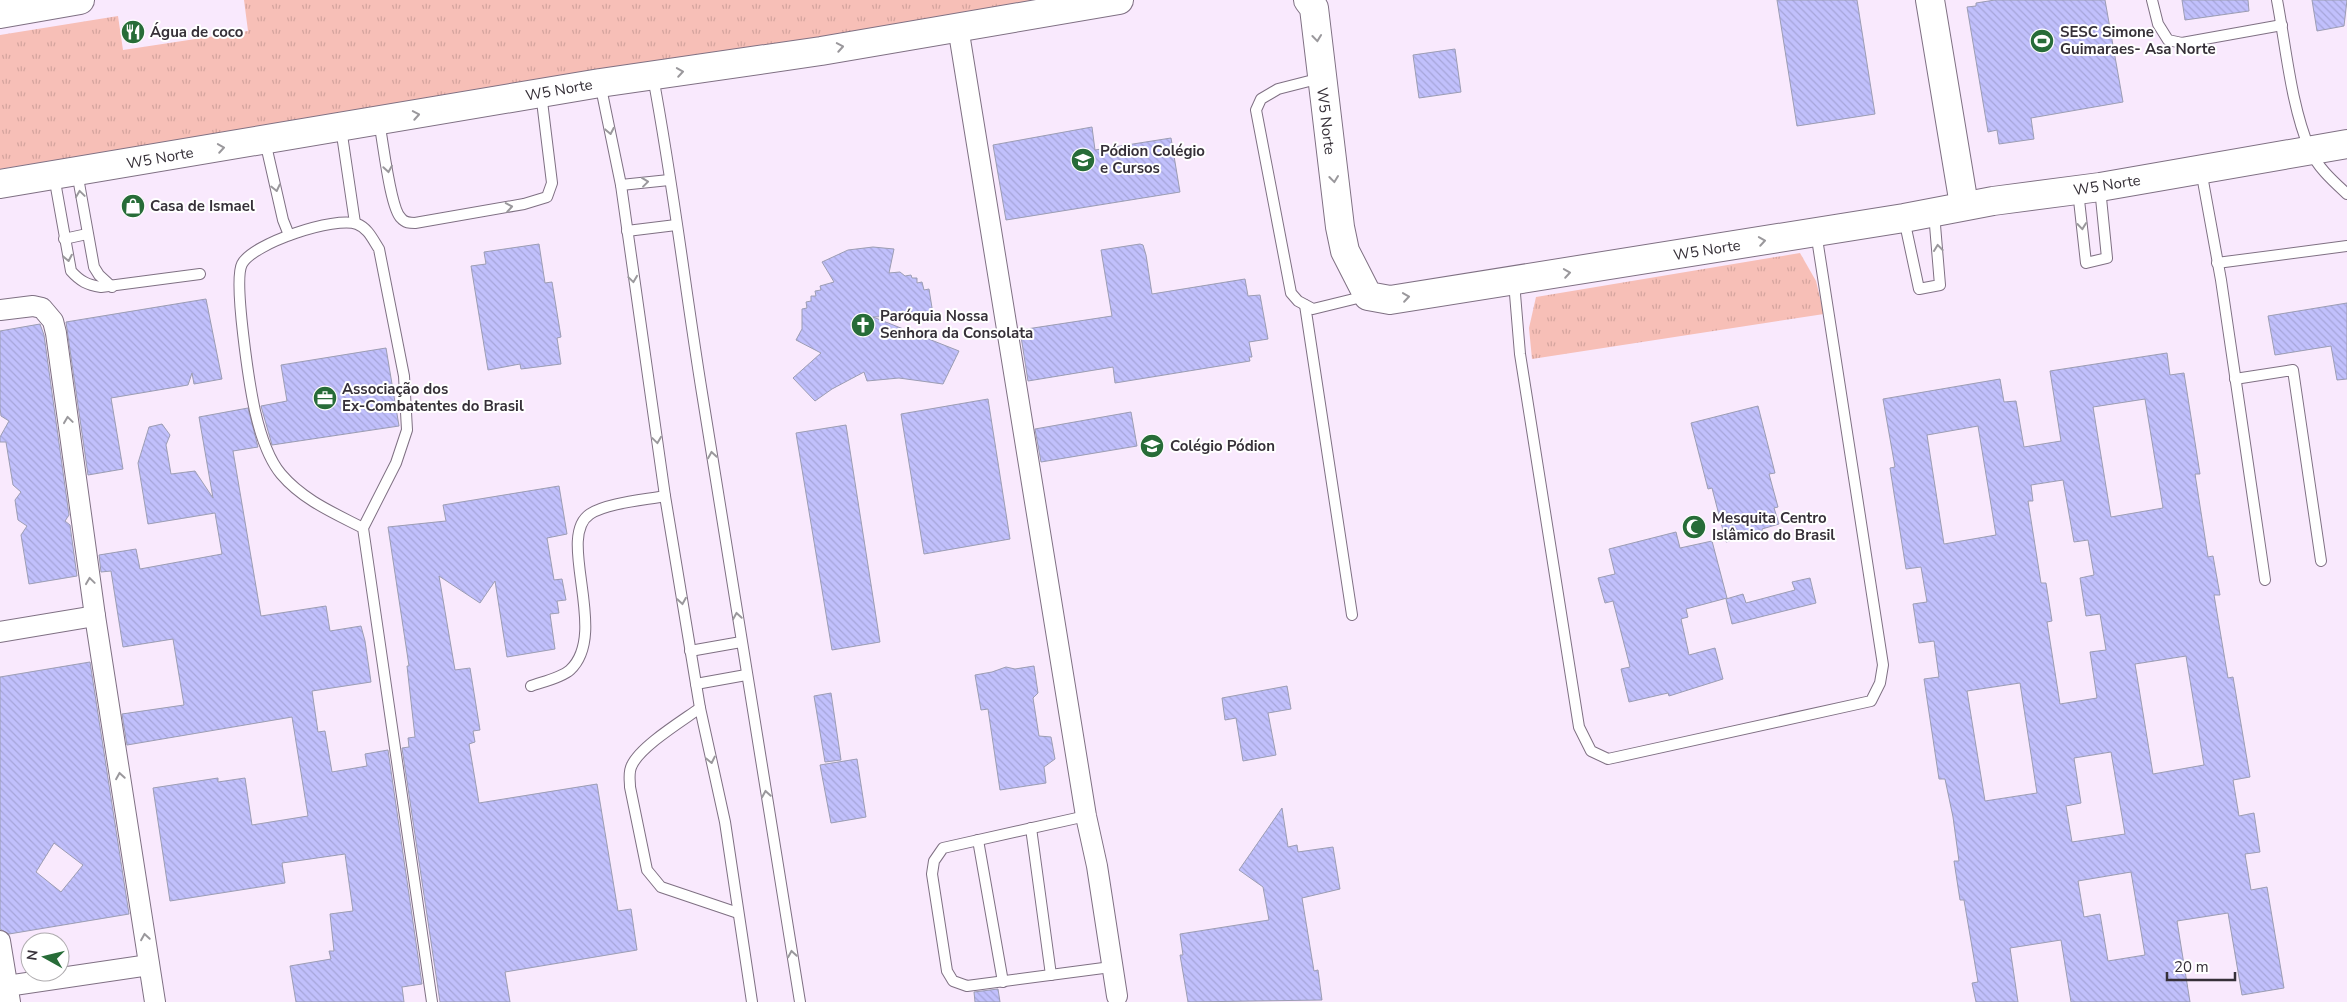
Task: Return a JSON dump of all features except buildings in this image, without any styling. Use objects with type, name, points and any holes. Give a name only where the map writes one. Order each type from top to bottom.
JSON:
[{"type":"main road","points":[[0,14],[80,0]]},
{"type":"main road","name":"W5 Norte","points":[[0,184],[600,83],[1119,0]]},
{"type":"main road","name":"W5 Norte","points":[[1308,0],[1314,8],[1340,227],[1345,251],[1368,296],[1390,300],[1904,218],[1964,205],[2089,188],[2347,144]]},
{"type":"main road","points":[[1930,0],[1964,205]]},
{"type":"street","points":[[958,27],[1117,996]]},
{"type":"street","points":[[0,310],[33,306],[42,308],[52,321],[155,1002]]},
{"type":"street","points":[[0,632],[96,616]]},
{"type":"street","points":[[0,942],[8,994],[149,965]]},
{"type":"lane","points":[[2152,0],[2158,24],[2168,40],[2182,43],[2282,25]]},
{"type":"lane","points":[[2277,0],[2294,96],[2310,150],[2322,170],[2347,194]]},
{"type":"lane","points":[[652,76],[746,675],[800,1002]]},
{"type":"lane","points":[[1321,78],[1278,89],[1261,99],[1256,110],[1291,293],[1298,301],[1313,309],[1368,296]]},
{"type":"lane","points":[[600,83],[621,185],[664,496],[700,708],[724,822],[752,1002]]},
{"type":"lane","points":[[379,121],[391,190],[400,218],[407,223],[433,220],[524,204],[547,197],[550,191],[552,175],[541,93]]},
{"type":"lane","points":[[341,128],[355,223]]},
{"type":"lane","points":[[265,140],[283,220],[289,235]]},
{"type":"lane","points":[[2201,169],[2265,580]]},
{"type":"lane","points":[[65,174],[87,234],[94,267],[99,276],[112,286]]},
{"type":"lane","points":[[65,174],[64,239],[71,271],[80,280],[90,286],[112,286],[200,274]]},
{"type":"lane","points":[[621,185],[669,180]]},
{"type":"lane","points":[[2089,188],[2107,258],[2086,263],[2089,188]]},
{"type":"lane","points":[[1904,218],[1919,288],[1940,285],[1933,211]]},
{"type":"lane","points":[[363,528],[305,497],[281,474],[270,458],[256,412],[238,280],[242,265],[252,253],[289,235],[336,223],[355,223],[369,233],[379,249],[404,376],[407,430],[396,464],[363,528],[432,1002]]},
{"type":"lane","points":[[626,231],[676,225]]},
{"type":"lane","points":[[1514,281],[1520,354],[1579,727],[1591,751],[1608,759],[1871,701],[1880,683],[1883,665],[1816,232]]},
{"type":"lane","points":[[64,239],[87,234]]},
{"type":"lane","points":[[2217,263],[2347,246]]},
{"type":"lane","points":[[1305,305],[1352,615]]},
{"type":"lane","points":[[2235,379],[2293,370],[2321,561]]},
{"type":"lane","points":[[531,686],[568,672],[580,658],[585,630],[578,546],[578,534],[582,522],[590,514],[607,508],[664,496]]},
{"type":"lane","points":[[690,651],[741,642]]},
{"type":"lane","points":[[696,684],[746,675]]},
{"type":"lane","points":[[700,708],[641,752],[632,764],[629,774],[630,787],[647,870],[652,878],[661,887],[738,913]]},
{"type":"lane","points":[[1086,816],[943,848],[934,860],[932,874],[947,971],[953,981],[967,986],[1111,966]]},
{"type":"lane","points":[[1031,828],[1051,975]]},
{"type":"lane","points":[[978,840],[1003,982]]},
{"type":"green space","points":[[244,0],[1072,0],[0,169],[0,35],[118,16],[123,50],[248,31]]},
{"type":"green space","points":[[1800,253],[1816,281],[1824,314],[1532,359],[1529,328],[1536,297]]},
{"type":"place","name":"Água de coco","points":[[133,32]]},
{"type":"place","name":"SESC Simone Guimaraes- Asa Norte","points":[[2042,41]]},
{"type":"place","name":"Pódion Colégio e Cursos","points":[[1083,160]]},
{"type":"place","name":"Casa de Ismael","points":[[133,206]]},
{"type":"place","name":"Paróquia Nossa Senhora da Consolata","points":[[863,325]]},
{"type":"place","name":"Associação dos Ex-Combatentes do Brasil","points":[[325,398]]},
{"type":"place","name":"Colégio Pódion","points":[[1152,446]]},
{"type":"place","name":"Mesquita Centro Islâmico do Brasil","points":[[1694,527]]}]
